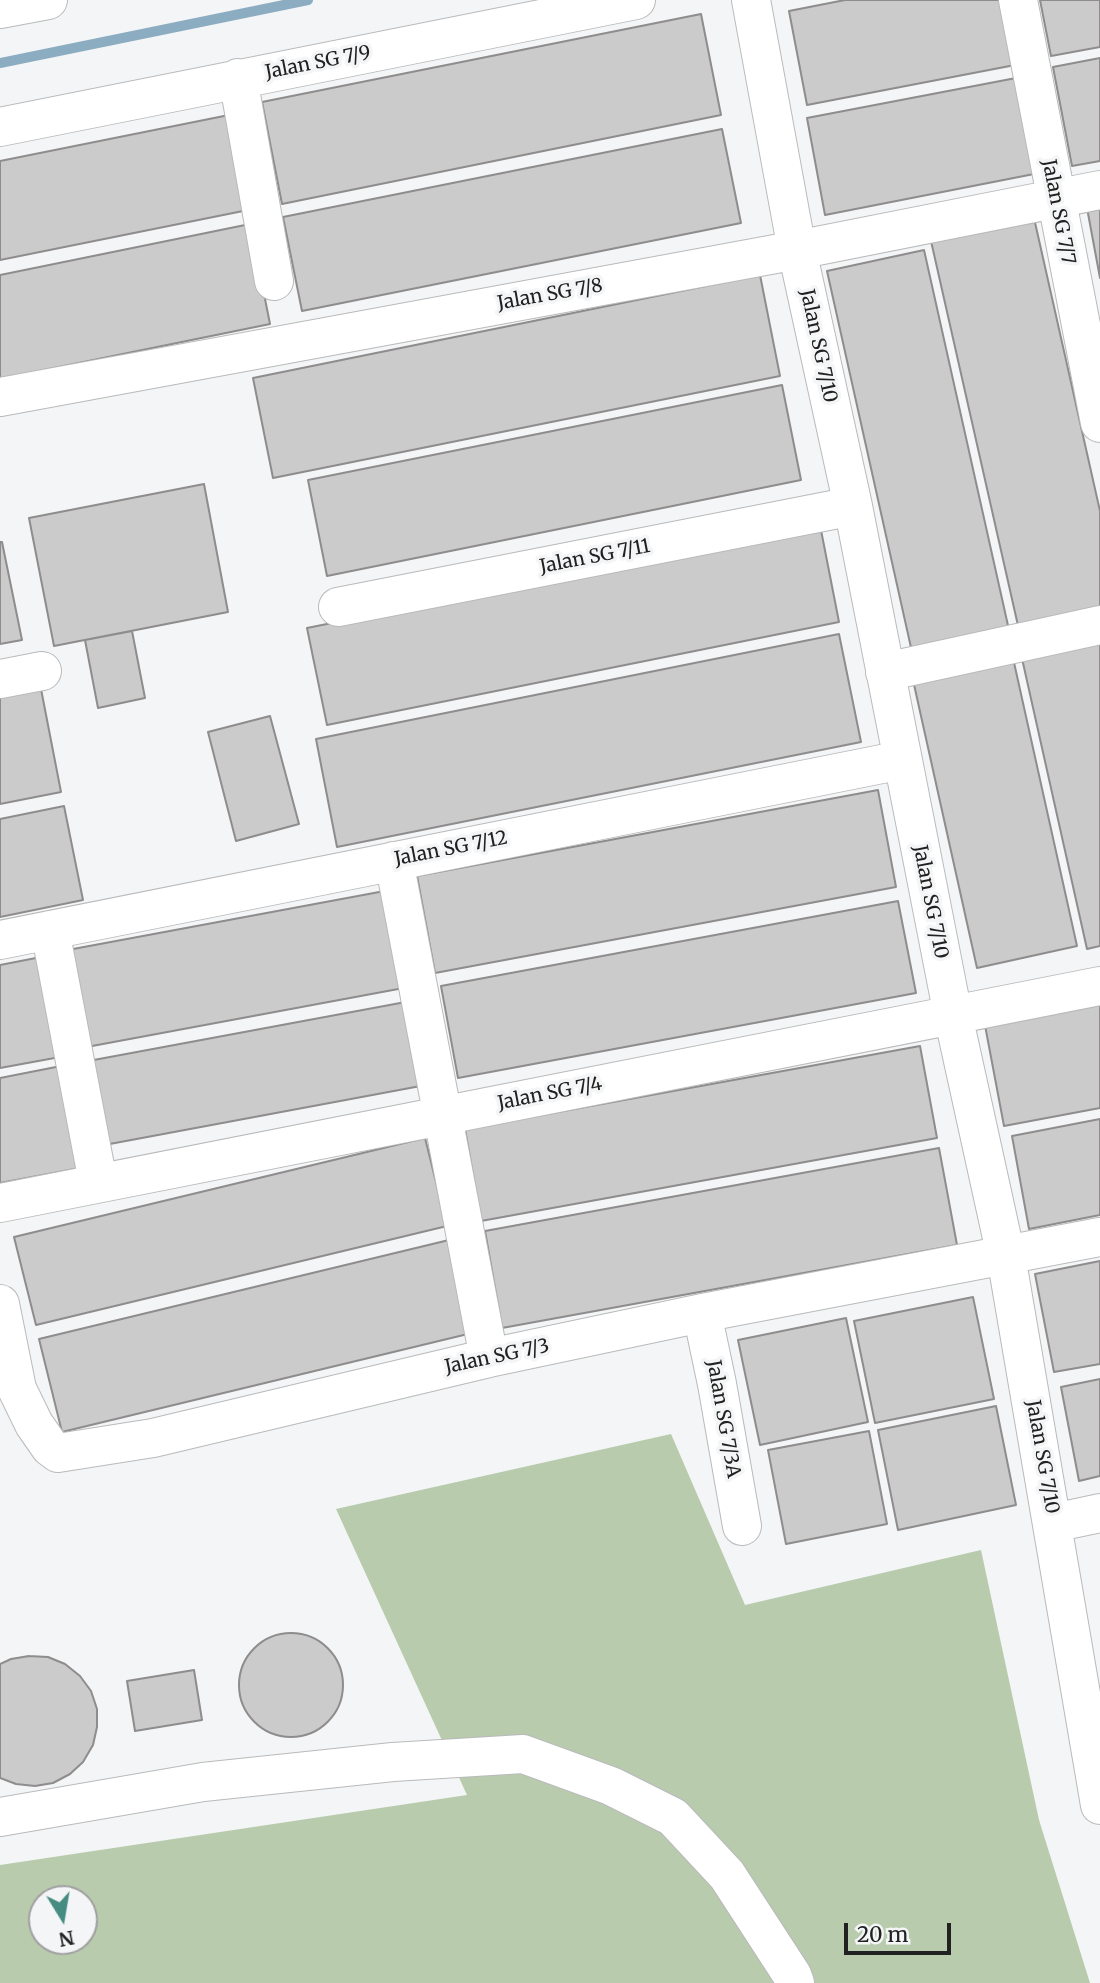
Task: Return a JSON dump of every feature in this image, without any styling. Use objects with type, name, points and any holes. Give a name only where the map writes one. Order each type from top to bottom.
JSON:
[{"type":"street","points":[[0,9],[48,0]]},
{"type":"street","name":"Jalan SG 7/9","points":[[0,127],[635,0]]},
{"type":"street","name":"Jalan SG 7/10","points":[[751,0],[797,250],[886,672],[953,1014],[1006,1256],[1097,1780]]},
{"type":"street","name":"Jalan SG 7/7","points":[[1018,0],[1100,423]]},
{"type":"street","points":[[238,78],[274,281]]},
{"type":"street","name":"Jalan SG 7/8","points":[[0,397],[797,250],[1100,190]]},
{"type":"street","name":"Jalan SG 7/11","points":[[338,607],[852,506]]},
{"type":"street","points":[[886,672],[1100,625]]},
{"type":"street","points":[[0,679],[42,671]]},
{"type":"street","name":"Jalan SG 7/12","points":[[0,940],[902,760]]},
{"type":"street","points":[[394,861],[489,1357]]},
{"type":"street","points":[[50,930],[98,1182]]},
{"type":"street","name":"Jalan SG 7/4","points":[[0,1203],[1100,986]]},
{"type":"street","name":"Jalan SG 7/3","points":[[0,1304],[17,1390],[34,1424],[50,1447],[58,1453],[153,1438],[489,1357],[702,1313],[1100,1237]]},
{"type":"street","name":"Jalan SG 7/3A","points":[[702,1313],[718,1384],[742,1526]]},
{"type":"street","points":[[1053,1523],[1100,1513]]},
{"type":"street","points":[[0,1817],[203,1782],[393,1762],[523,1755],[611,1786],[673,1817],[727,1875],[795,1983]]},
{"type":"green space","points":[[671,1434],[745,1605],[981,1550],[1039,1820],[1090,1983],[0,1983],[0,1865],[467,1795],[336,1509]]},
{"type":"building","points":[[845,0],[1003,0],[1015,65],[807,105],[789,11]]},
{"type":"building","points":[[1040,0],[1100,0],[1100,47],[1051,56]]},
{"type":"building","points":[[701,14],[721,115],[282,204],[262,102]]},
{"type":"building","points":[[1100,58],[1100,161],[1072,166],[1053,67]]},
{"type":"building","points":[[1016,78],[1034,174],[825,215],[807,118]]},
{"type":"building","points":[[229,115],[248,210],[0,260],[0,161]]},
{"type":"building","points":[[722,129],[741,223],[302,311],[283,217]]},
{"type":"building","points":[[1100,206],[1100,278],[1087,208]]},
{"type":"building","points":[[1034,218],[1100,511],[1100,612],[1019,630],[931,241]]},
{"type":"building","points":[[250,224],[270,324],[0,379],[0,275]]},
{"type":"building","points":[[924,250],[1009,630],[912,652],[827,271]]},
{"type":"building","points":[[760,275],[780,376],[273,478],[253,378]]},
{"type":"building","points":[[782,385],[801,480],[327,576],[308,480]]},
{"type":"building","points":[[204,484],[228,612],[54,646],[29,518]]},
{"type":"building","points":[[820,525],[839,622],[327,725],[307,628]]},
{"type":"building","points":[[0,542],[22,640],[0,644]]},
{"type":"building","points":[[132,631],[145,698],[98,708],[85,640]]},
{"type":"building","points":[[839,634],[861,742],[337,847],[316,739]]},
{"type":"building","points":[[1100,636],[1100,946],[1087,949],[1021,654]]},
{"type":"building","points":[[1013,658],[1077,946],[977,968],[913,680]]},
{"type":"building","points":[[41,689],[61,792],[0,804],[0,697]]},
{"type":"building","points":[[270,716],[299,824],[236,841],[208,732]]},
{"type":"building","points":[[878,790],[896,887],[435,973],[417,876]]},
{"type":"building","points":[[64,806],[83,900],[0,917],[0,819]]},
{"type":"building","points":[[390,890],[409,987],[76,1049],[57,952]]},
{"type":"building","points":[[898,901],[916,993],[458,1078],[441,986]]},
{"type":"building","points":[[41,957],[60,1057],[0,1068],[0,965]]},
{"type":"building","points":[[1100,998],[1100,1108],[1004,1126],[984,1020]]},
{"type":"building","points":[[411,1001],[426,1085],[99,1146],[83,1062]]},
{"type":"building","points":[[920,1046],[937,1138],[481,1221],[465,1129]]},
{"type":"building","points":[[61,1066],[80,1168],[0,1183],[0,1078]]},
{"type":"building","points":[[1100,1119],[1100,1215],[1029,1229],[1012,1136]]},
{"type":"building","points":[[425,1138],[447,1226],[36,1325],[14,1237]]},
{"type":"building","points":[[939,1148],[957,1245],[502,1328],[485,1231]]},
{"type":"building","points":[[449,1240],[472,1333],[62,1432],[39,1339]]},
{"type":"building","points":[[1100,1261],[1100,1364],[1054,1372],[1035,1274]]},
{"type":"building","points":[[973,1297],[994,1399],[875,1423],[854,1321]]},
{"type":"building","points":[[846,1318],[868,1422],[760,1445],[738,1340]]},
{"type":"building","points":[[1100,1379],[1100,1476],[1079,1481],[1061,1387]]},
{"type":"building","points":[[996,1406],[1016,1505],[898,1530],[878,1430]]},
{"type":"building","points":[[869,1431],[887,1524],[786,1544],[768,1450]]},
{"type":"building","points":[[291,1633],[311,1637],[328,1648],[339,1665],[343,1685],[339,1705],[328,1722],[311,1733],[291,1737],[271,1733],[254,1722],[243,1705],[239,1685],[243,1665],[254,1648],[271,1637]]},
{"type":"building","points":[[29,1656],[48,1657],[65,1664],[80,1676],[91,1691],[97,1709],[93,1745],[83,1762],[70,1774],[53,1783],[35,1786],[16,1784],[0,1778],[0,1664]]},
{"type":"building","points":[[194,1670],[202,1720],[135,1731],[127,1681]]},
{"type":"waterway","points":[[0,63],[308,0]]}]
